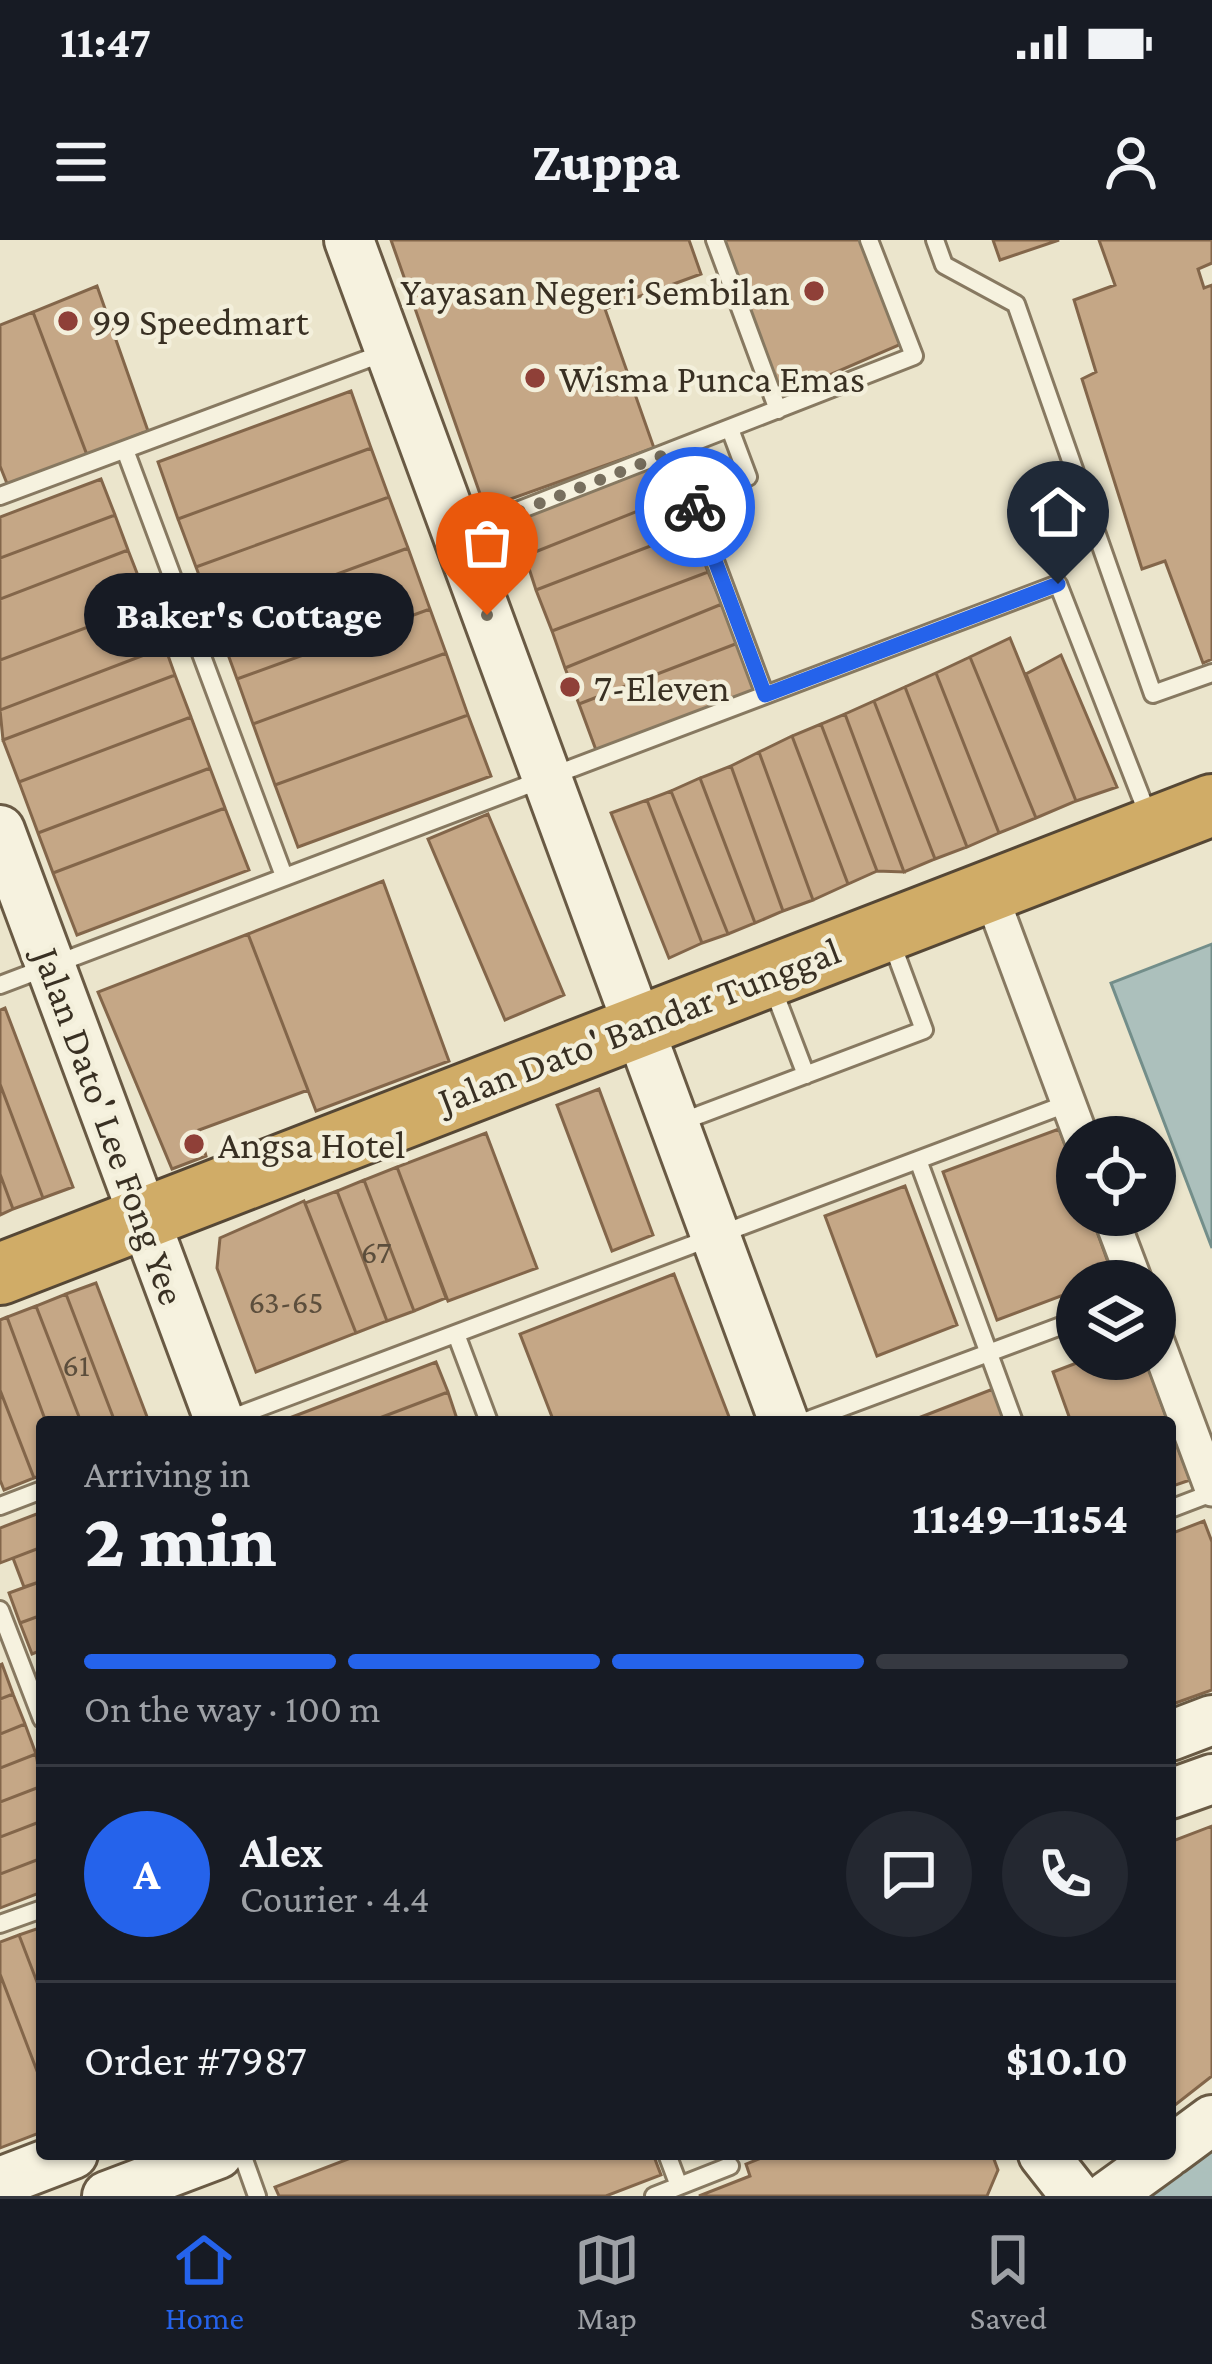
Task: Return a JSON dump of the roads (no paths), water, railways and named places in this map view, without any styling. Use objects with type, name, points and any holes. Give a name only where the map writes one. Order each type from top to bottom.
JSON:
[{"type":"highway","name":"Jalan Dato' Bandar Tunggal","points":[[0,1274],[1212,805]]},
{"type":"main road","points":[[349,240],[782,1416]]},
{"type":"main road","name":"Jalan Dato' Lee Fong Yee","points":[[0,830],[218,1416]]},
{"type":"main road","points":[[1176,1734],[1212,1720]]},
{"type":"main road","points":[[1176,1792],[1212,1779]]},
{"type":"main road","points":[[1176,2147],[1212,2120]]},
{"type":"main road","points":[[0,2182],[57,2160]]},
{"type":"main road","points":[[106,2196],[202,2160]]},
{"type":"main road","points":[[1054,2160],[1104,2186],[1154,2160]]},
{"type":"street","points":[[989,890],[1074,1116]]},
{"type":"street","points":[[1171,1380],[1212,1491]]},
{"type":"lane","points":[[715,240],[778,410]]},
{"type":"lane","points":[[458,535],[914,356],[869,240]]},
{"type":"lane","points":[[935,240],[944,265],[1016,304],[1154,694],[1212,673]]},
{"type":"lane","points":[[0,496],[390,350]]},
{"type":"lane","points":[[730,429],[748,477]]},
{"type":"lane","points":[[125,449],[284,876]]},
{"type":"lane","points":[[674,451],[765,695]]},
{"type":"lane","points":[[0,985],[1058,584],[1153,827]]},
{"type":"lane","points":[[675,1124],[924,1030],[886,929]]},
{"type":"lane","points":[[768,975],[806,1075]]},
{"type":"lane","points":[[236,1416],[1069,1103]]},
{"type":"lane","points":[[918,1160],[1012,1416]]},
{"type":"lane","points":[[819,1416],[1056,1328]]},
{"type":"lane","points":[[456,1334],[487,1416]]},
{"type":"lane","points":[[1176,1506],[1212,1491]]},
{"type":"lane","points":[[0,1505],[36,1492]]},
{"type":"lane","points":[[0,1610],[36,1704]]},
{"type":"lane","points":[[0,1924],[36,1911]]},
{"type":"lane","points":[[244,2160],[257,2196]]},
{"type":"lane","points":[[669,2160],[680,2186]]},
{"type":"lane","points":[[654,2196],[730,2166]]},
{"type":"waterway","points":[[1170,2196],[1212,2168]]},
{"type":"place","name":"Yayasan Negeri Sembilan","points":[[814,291]]},
{"type":"place","name":"99 Speedmart","points":[[68,321]]},
{"type":"place","name":"Wisma Punca Emas","points":[[535,378]]},
{"type":"place","name":"Baker's Cottage","points":[[487,615]]},
{"type":"place","name":"7-Eleven","points":[[570,687]]},
{"type":"place","name":"Angsa Hotel","points":[[194,1144]]}]
